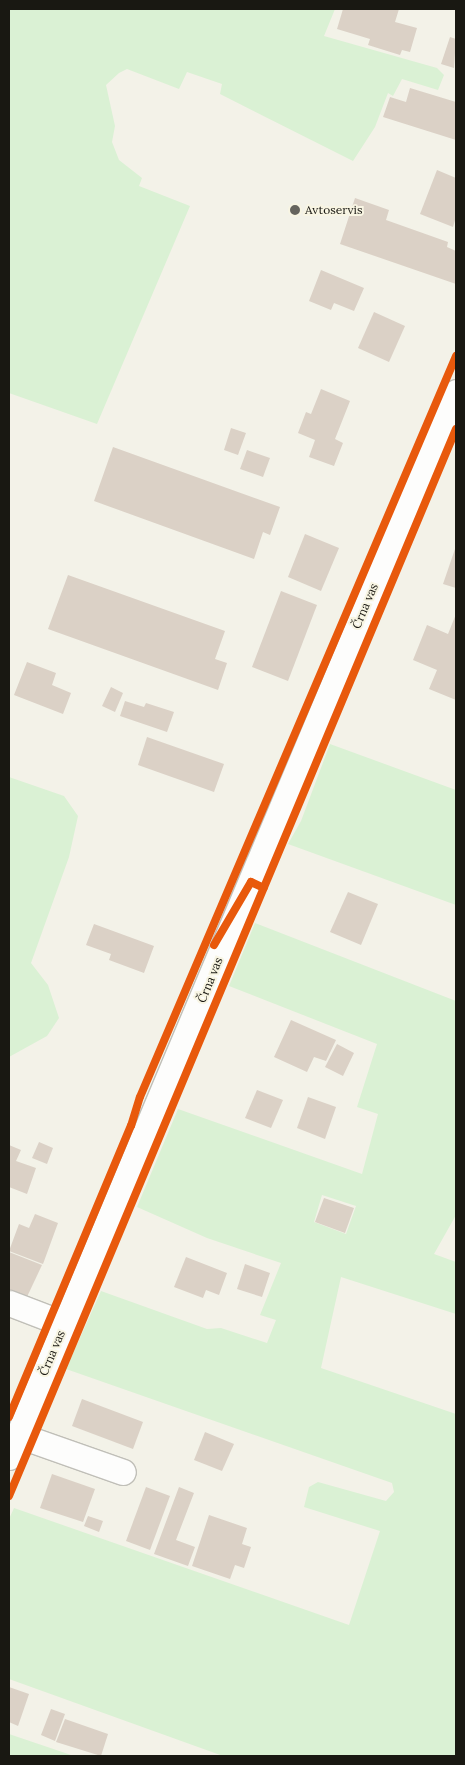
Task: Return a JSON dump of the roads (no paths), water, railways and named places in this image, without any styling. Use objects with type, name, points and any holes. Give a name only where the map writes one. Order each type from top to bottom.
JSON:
[{"type":"street","name":"Črna vas","points":[[13,1446],[456,392]]},
{"type":"street","points":[[9,1303],[64,1324]]},
{"type":"street","points":[[13,1446],[123,1472]]},
{"type":"place","name":"Avtoservis","points":[[295,210]]}]
